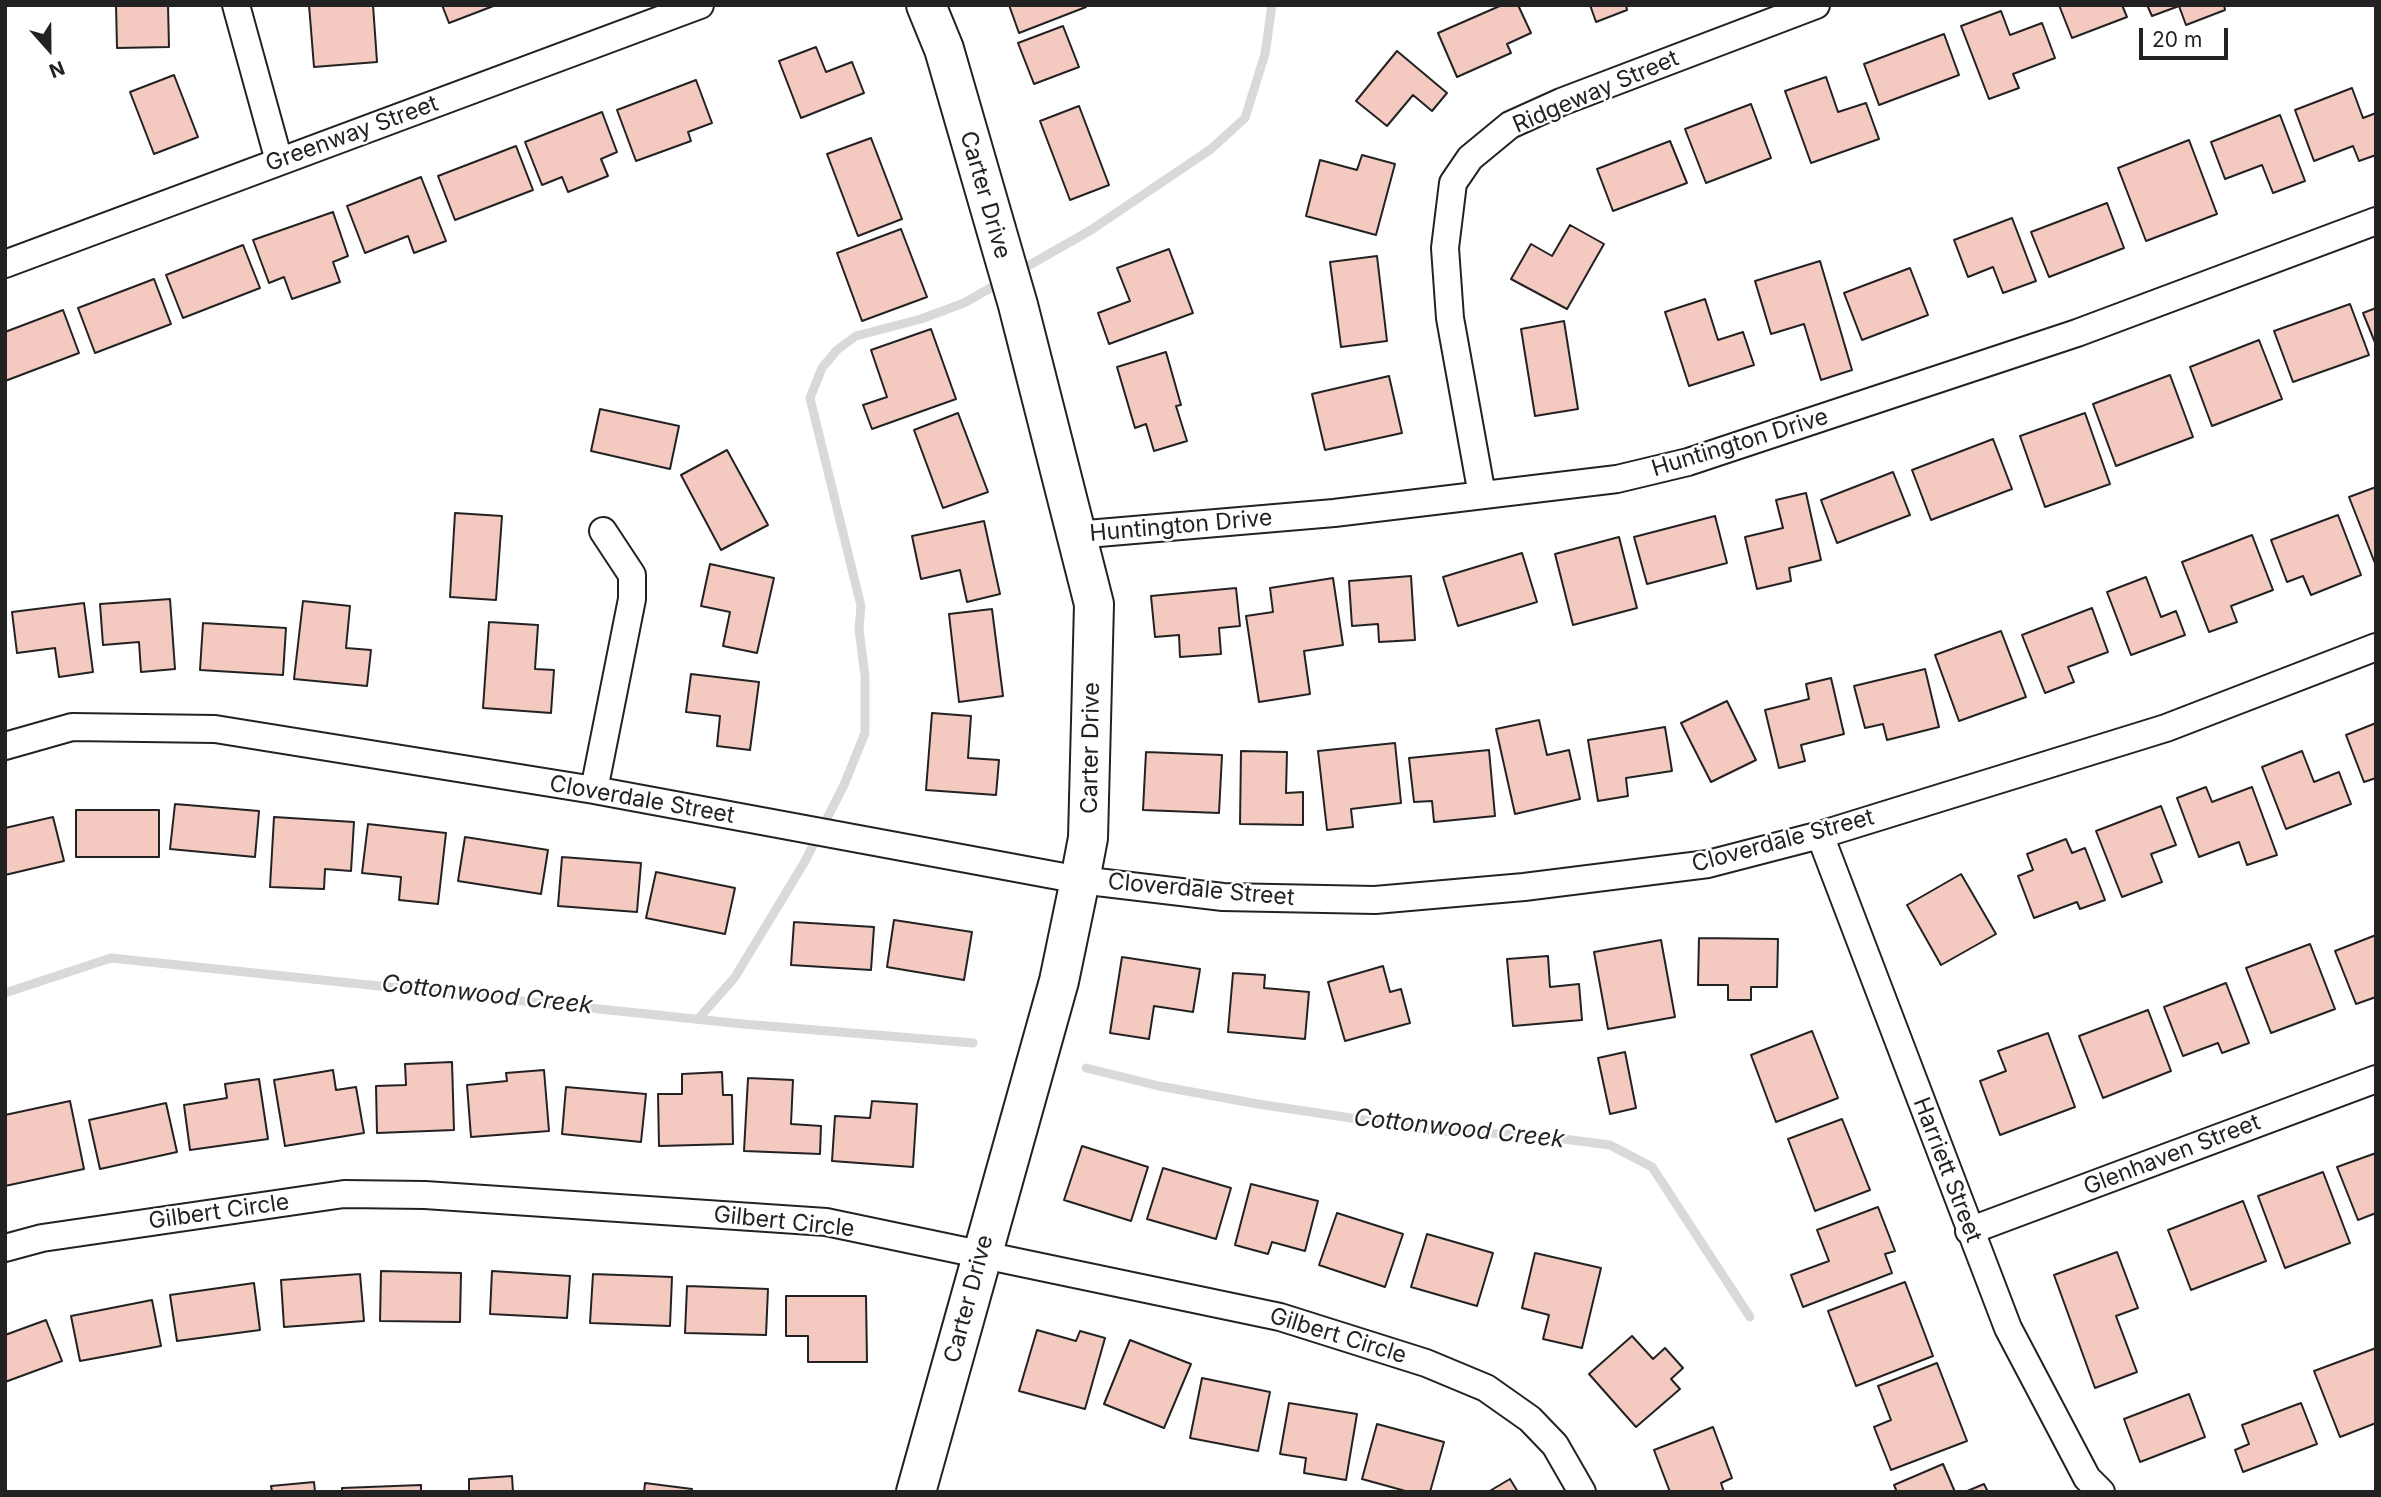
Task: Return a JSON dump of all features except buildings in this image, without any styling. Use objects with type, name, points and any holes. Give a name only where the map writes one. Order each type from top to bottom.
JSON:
[{"type":"street","points":[[236,5],[279,161]]},
{"type":"street","name":"Greenway Street","points":[[5,264],[700,5]]},
{"type":"street","name":"Carter Drive","points":[[916,1492],[1049,1015],[1080,880],[1088,838],[1094,604],[1018,305],[944,49],[926,5]]},
{"type":"street","name":"Ridgeway Street","points":[[1482,495],[1450,318],[1444,248],[1454,183],[1470,158],[1510,125],[1561,102],[1816,5]]},
{"type":"street","name":"Huntington Drive","points":[[1075,535],[1334,513],[1617,479],[1688,462],[2077,334],[2376,221]]},
{"type":"street","points":[[594,790],[632,599],[632,575],[603,531]]},
{"type":"street","name":"Cloverdale Street","points":[[5,746],[72,727],[215,729],[594,790],[1080,880],[1223,897],[1375,900],[1524,887],[1708,864],[1821,835],[2166,727],[2376,647]]},
{"type":"street","name":"Harriett Street","points":[[1821,835],[2008,1328],[2087,1478],[2101,1492]]},
{"type":"street","name":"Glenhaven Street","points":[[1969,1231],[2376,1079]]},
{"type":"street","name":"Gilbert Circle","points":[[5,1248],[42,1238],[344,1194],[425,1195],[826,1222],[1280,1317],[1426,1363],[1486,1388],[1530,1419],[1555,1445],[1582,1492]]},
{"type":"waterway","points":[[1019,271],[1091,230],[1211,149],[1245,118],[1265,54],[1272,5]]},
{"type":"waterway","points":[[698,1019],[735,977],[804,863],[844,785],[865,733],[865,676],[859,629],[861,606],[810,398],[822,368],[837,350],[856,336],[921,319],[964,303],[1001,282]]},
{"type":"waterway","name":"Cottonwood Creek","points":[[5,993],[111,958],[743,1024],[973,1043]]},
{"type":"waterway","name":"Cottonwood Creek","points":[[1086,1068],[1159,1086],[1258,1104],[1437,1131],[1532,1135],[1610,1145],[1652,1167],[1750,1317]]}]
